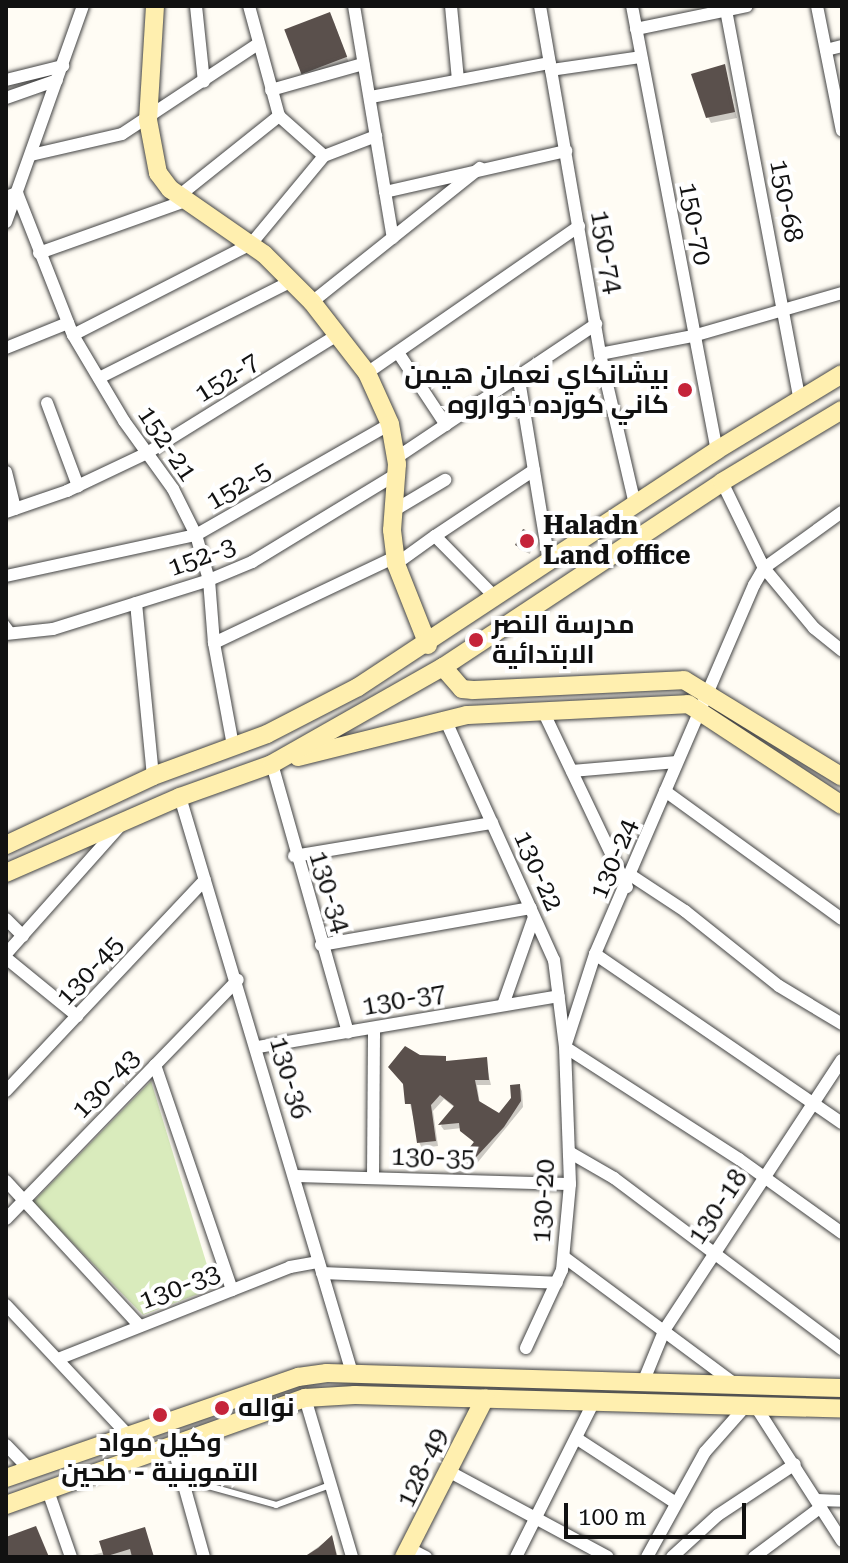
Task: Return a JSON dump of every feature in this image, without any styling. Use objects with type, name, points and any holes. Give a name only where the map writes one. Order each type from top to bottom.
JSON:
[{"type":"main road","points":[[155,6],[148,120],[158,173],[184,197],[251,244],[292,281],[339,334],[367,373],[390,424],[396,466],[393,511],[396,560],[428,645]]},
{"type":"main road","points":[[6,845],[153,776],[267,734],[428,645],[494,596],[717,450],[842,374]]},
{"type":"main road","points":[[272,764],[443,667],[722,482],[842,410]]},
{"type":"main road","points":[[598,528],[613,554]]},
{"type":"main road","points":[[443,667],[462,689],[684,680],[706,689],[842,777]]},
{"type":"main road","points":[[6,873],[180,797],[272,764],[445,719],[543,711],[688,704],[842,805]]},
{"type":"main road","points":[[6,1478],[126,1433],[298,1377],[352,1373],[642,1385],[842,1388]]},
{"type":"main road","points":[[455,1397],[457,1376]]},
{"type":"main road","points":[[6,1505],[305,1398],[455,1397],[842,1409]]},
{"type":"main road","name":"128-49","points":[[410,1555],[485,1398]]},
{"type":"main road","points":[[186,1413],[191,1439]]},
{"type":"street","points":[[6,222],[11,195],[31,155],[83,6]]},
{"type":"street","points":[[196,6],[204,82]]},
{"type":"street","points":[[249,6],[279,116],[324,156]]},
{"type":"street","points":[[354,6],[393,238]]},
{"type":"street","points":[[451,6],[458,80]]},
{"type":"street","name":"150-74","points":[[540,6],[600,354],[635,504]]},
{"type":"street","name":"150-70","points":[[632,6],[717,450]]},
{"type":"street","points":[[636,29],[747,6]]},
{"type":"street","points":[[817,6],[842,128]]},
{"type":"street","name":"150-68","points":[[726,10],[800,400]]},
{"type":"street","points":[[31,155],[122,134],[148,120],[258,44]]},
{"type":"street","points":[[826,50],[842,46]]},
{"type":"street","points":[[371,97],[458,80],[641,57]]},
{"type":"street","points":[[271,90],[363,64]]},
{"type":"street","points":[[6,80],[63,66]]},
{"type":"street","points":[[6,98],[57,80]]},
{"type":"street","points":[[39,253],[184,197],[279,116]]},
{"type":"street","points":[[6,348],[71,329],[251,244],[324,156],[376,136]]},
{"type":"street","points":[[385,192],[480,168],[566,151]]},
{"type":"street","points":[[312,302],[480,168]]},
{"type":"street","name":"152-21","points":[[11,195],[71,329],[196,535],[209,580],[214,643],[233,746]]},
{"type":"street","points":[[367,373],[399,354],[579,226]]},
{"type":"street","points":[[99,378],[292,281]]},
{"type":"street","points":[[600,354],[693,336],[842,293]]},
{"type":"street","name":"152-3","points":[[9,630],[53,629],[209,580],[252,562],[396,466],[446,425],[519,380],[596,324]]},
{"type":"street","name":"152-7","points":[[10,511],[78,486],[147,453],[339,334]]},
{"type":"street","points":[[399,354],[446,425]]},
{"type":"street","points":[[519,380],[549,561]]},
{"type":"street","points":[[47,403],[78,486]]},
{"type":"street","name":"152-5","points":[[6,576],[196,535],[390,424]]},
{"type":"street","points":[[214,643],[396,560],[534,470]]},
{"type":"street","points":[[6,472],[10,511]]},
{"type":"street","points":[[393,511],[445,480]]},
{"type":"street","points":[[722,482],[764,568],[841,647]]},
{"type":"street","points":[[764,568],[842,512]]},
{"type":"street","points":[[435,536],[494,596]]},
{"type":"street","name":"130-24","points":[[565,1047],[595,954],[630,882],[697,709],[764,568]]},
{"type":"street","points":[[136,603],[153,776]]},
{"type":"street","points":[[543,711],[630,882],[685,911],[779,986],[842,1024]]},
{"type":"street","name":"130-22","points":[[445,719],[554,960],[565,1047]]},
{"type":"street","points":[[572,771],[677,762]]},
{"type":"street","name":"130-34","points":[[272,764],[294,856],[348,1032]]},
{"type":"street","points":[[665,791],[842,919]]},
{"type":"street","name":"130-36","points":[[180,797],[238,980],[352,1373]]},
{"type":"street","points":[[77,1016],[6,956],[125,820]]},
{"type":"street","points":[[294,856],[492,823]]},
{"type":"street","name":"130-45","points":[[6,1091],[205,880]]},
{"type":"street","points":[[321,945],[532,913],[503,1005]]},
{"type":"street","points":[[6,919],[23,936]]},
{"type":"street","points":[[595,954],[842,1123]]},
{"type":"street","name":"130-43","points":[[6,1219],[238,980]]},
{"type":"street","name":"130-37","points":[[258,1047],[559,996]]},
{"type":"street","points":[[373,1178],[374,1028]]},
{"type":"street","points":[[565,1047],[765,1176],[842,1233]]},
{"type":"street","name":"130-20","points":[[526,1348],[557,1283],[564,1257],[570,1184],[565,1047]]},
{"type":"street","name":"130-18","points":[[642,1385],[665,1329],[842,1060]]},
{"type":"street","points":[[155,1065],[232,1290]]},
{"type":"street","points":[[569,1152],[614,1178],[842,1349]]},
{"type":"street","name":"130-35","points":[[294,1176],[570,1184]]},
{"type":"street","points":[[6,1181],[140,1326]]},
{"type":"street","points":[[564,1257],[737,1385]]},
{"type":"street","points":[[321,1268],[557,1283]]},
{"type":"street","name":"130-33","points":[[58,1359],[232,1290],[321,1268]]},
{"type":"street","points":[[6,1305],[126,1433]]},
{"type":"street","points":[[305,1398],[352,1557]]},
{"type":"street","points":[[516,1557],[593,1403]]},
{"type":"street","points":[[647,1557],[674,1502],[705,1452],[751,1407],[795,1464],[842,1541]]},
{"type":"street","points":[[576,1438],[674,1502]]},
{"type":"street","points":[[6,1445],[29,1469]]},
{"type":"street","points":[[173,1446],[204,1557]]},
{"type":"street","points":[[672,1557],[718,1515],[795,1464]]},
{"type":"street","points":[[450,1472],[608,1557]]},
{"type":"street","points":[[48,1491],[71,1557]]},
{"type":"street","points":[[754,1557],[819,1504],[842,1501]]},
{"type":"lane","points":[[184,1487],[201,1484],[276,1505],[331,1485]]},
{"type":"green space","points":[[151,1081],[214,1288],[143,1315],[33,1202]]},
{"type":"building","points":[[330,12],[347,57],[301,74],[284,30]]},
{"type":"building","points":[[725,64],[735,112],[706,118],[691,74]]},
{"type":"building","name":"Haladn Land office","points":[[523,529],[535,534],[528,552],[515,545]]},
{"type":"building","points":[[405,1046],[420,1055],[446,1056],[446,1061],[487,1057],[489,1080],[475,1080],[479,1101],[499,1113],[511,1098],[510,1085],[520,1084],[521,1101],[504,1127],[466,1168],[449,1170],[448,1160],[461,1158],[474,1142],[460,1131],[459,1123],[438,1125],[454,1106],[440,1095],[431,1105],[436,1141],[417,1143],[411,1104],[405,1104],[403,1084],[388,1067]]},
{"type":"building","points":[[36,1526],[49,1557],[6,1557],[6,1537]]},
{"type":"building","points":[[145,1527],[154,1557],[132,1557],[130,1549],[104,1557],[99,1541]]},
{"type":"building","points":[[332,1535],[337,1557],[304,1557],[318,1548]]},
{"type":"place","name":"بيشانكاي نعمان هيمن كاني كورده خواروه","points":[[685,390]]},
{"type":"place","name":"Haladn Land office","points":[[527,541]]},
{"type":"place","name":"مدرسة النصر الابتدائية","points":[[476,640]]},
{"type":"place","name":"نواله","points":[[222,1408]]},
{"type":"place","name":"وكيل مواد التموينية - طحين","points":[[160,1415]]}]
